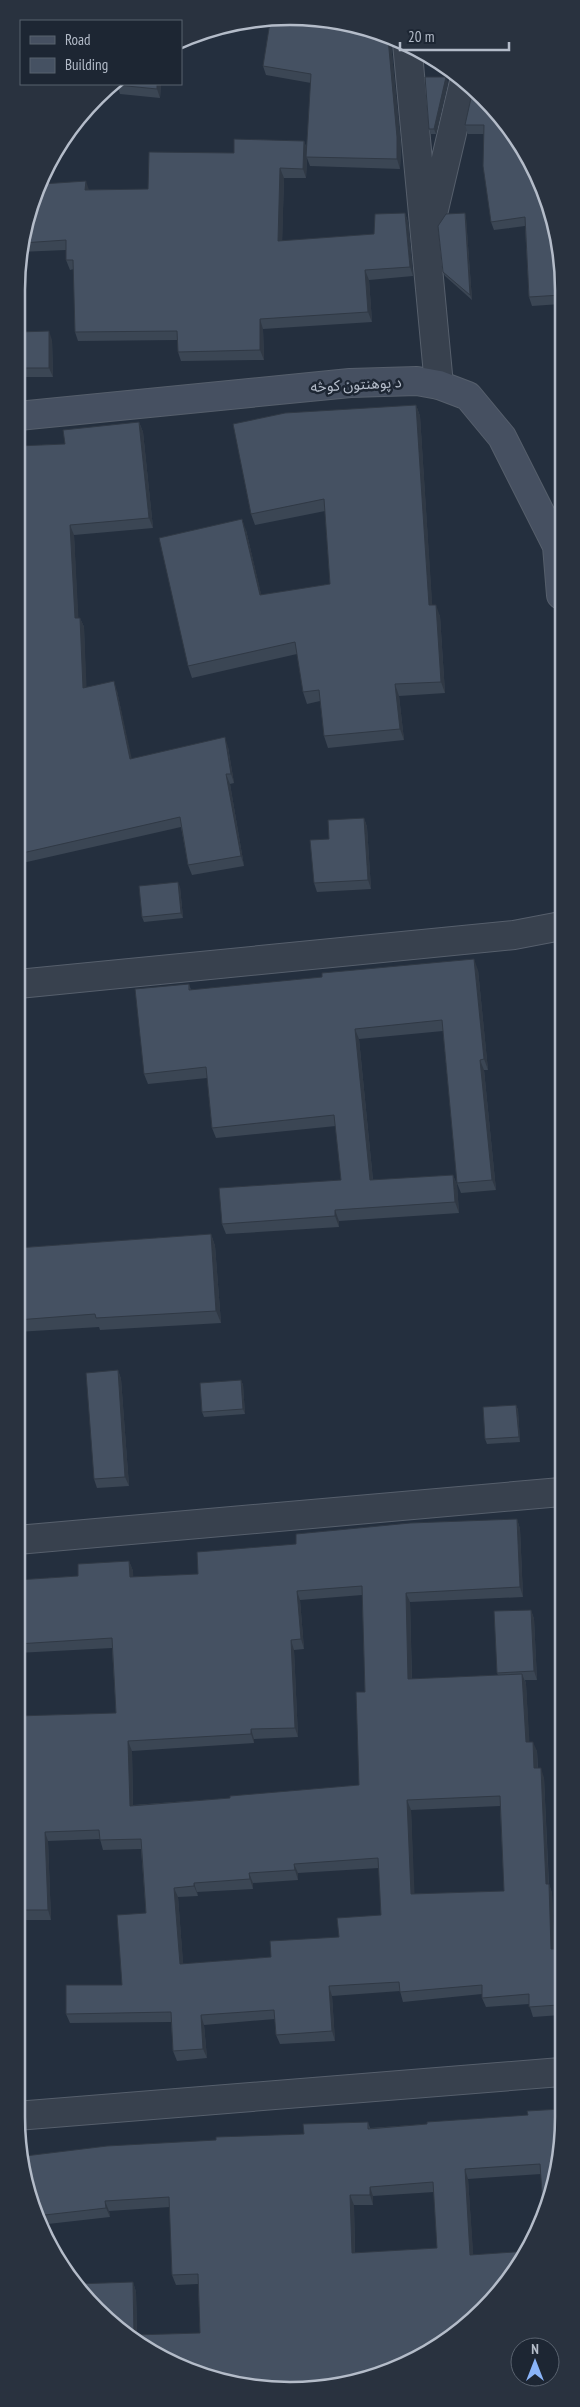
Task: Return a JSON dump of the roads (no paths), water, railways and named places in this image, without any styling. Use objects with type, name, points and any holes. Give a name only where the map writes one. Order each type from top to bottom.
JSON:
[{"type":"street","points":[[408,53],[427,239],[439,385]]},
{"type":"street","points":[[427,239],[462,89]]},
{"type":"street","name":"د پوهنتون کوڅه","points":[[25,415],[350,383],[417,381],[439,385],[468,396],[502,437],[555,536]]},
{"type":"street","points":[[25,983],[514,935],[555,927]]},
{"type":"street","points":[[25,1539],[555,1493]]},
{"type":"street","points":[[25,2115],[497,2079],[555,2073]]}]
